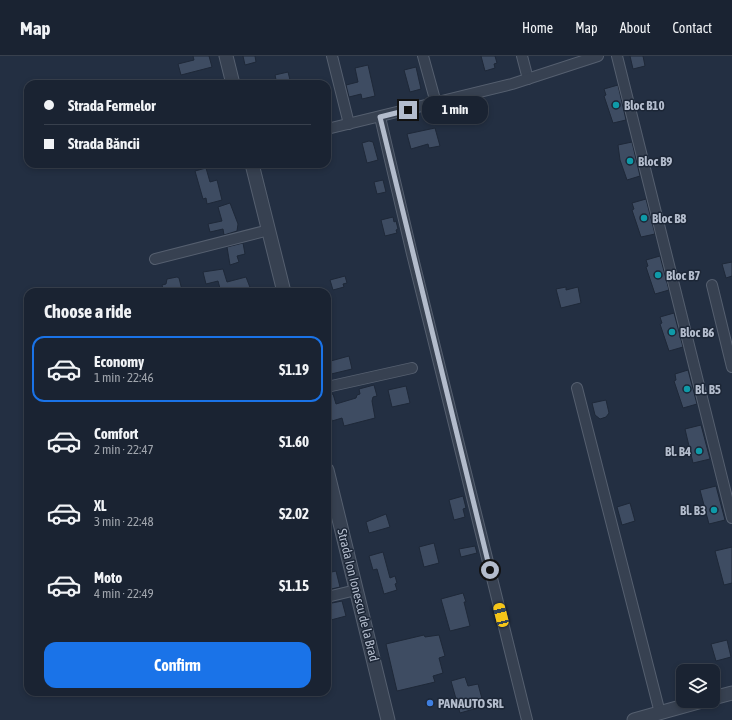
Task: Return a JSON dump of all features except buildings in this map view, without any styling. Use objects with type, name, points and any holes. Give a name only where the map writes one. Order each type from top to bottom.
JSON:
[{"type":"street","points":[[226,56],[232,80]]},
{"type":"street","points":[[332,56],[349,124]]},
{"type":"street","points":[[423,56],[436,103]]},
{"type":"street","points":[[522,56],[528,80]]},
{"type":"street","points":[[331,129],[528,80],[570,60],[598,56]]},
{"type":"street","points":[[617,56],[732,518]]},
{"type":"street","points":[[380,117],[412,254],[527,720]]},
{"type":"street","points":[[253,168],[283,288]]},
{"type":"street","points":[[155,260],[269,230]]},
{"type":"street","points":[[712,285],[732,367]]},
{"type":"street","points":[[331,386],[412,368]]},
{"type":"street","points":[[577,388],[660,713]]},
{"type":"street","name":"Strada Ion Ionescu de la Brad","points":[[331,487],[388,720]]},
{"type":"street","points":[[331,596],[356,590]]},
{"type":"street","points":[[720,696],[732,693]]},
{"type":"street","points":[[634,720],[678,708]]},
{"type":"place","name":"Bloc B10","points":[[616,105]]},
{"type":"place","name":"Bloc B9","points":[[630,161]]},
{"type":"place","name":"Bloc B8","points":[[644,218]]},
{"type":"place","name":"Bloc B7","points":[[658,275]]},
{"type":"place","name":"Bloc B6","points":[[672,332]]},
{"type":"place","name":"Bl. B5","points":[[687,389]]},
{"type":"place","name":"Bl. B4","points":[[699,451]]},
{"type":"place","name":"Bl. B3","points":[[714,510]]},
{"type":"place","name":"PANAUTO SRL","points":[[430,703]]},
{"type":"route","points":[[408,110],[380,117],[412,254],[490,570]]}]
